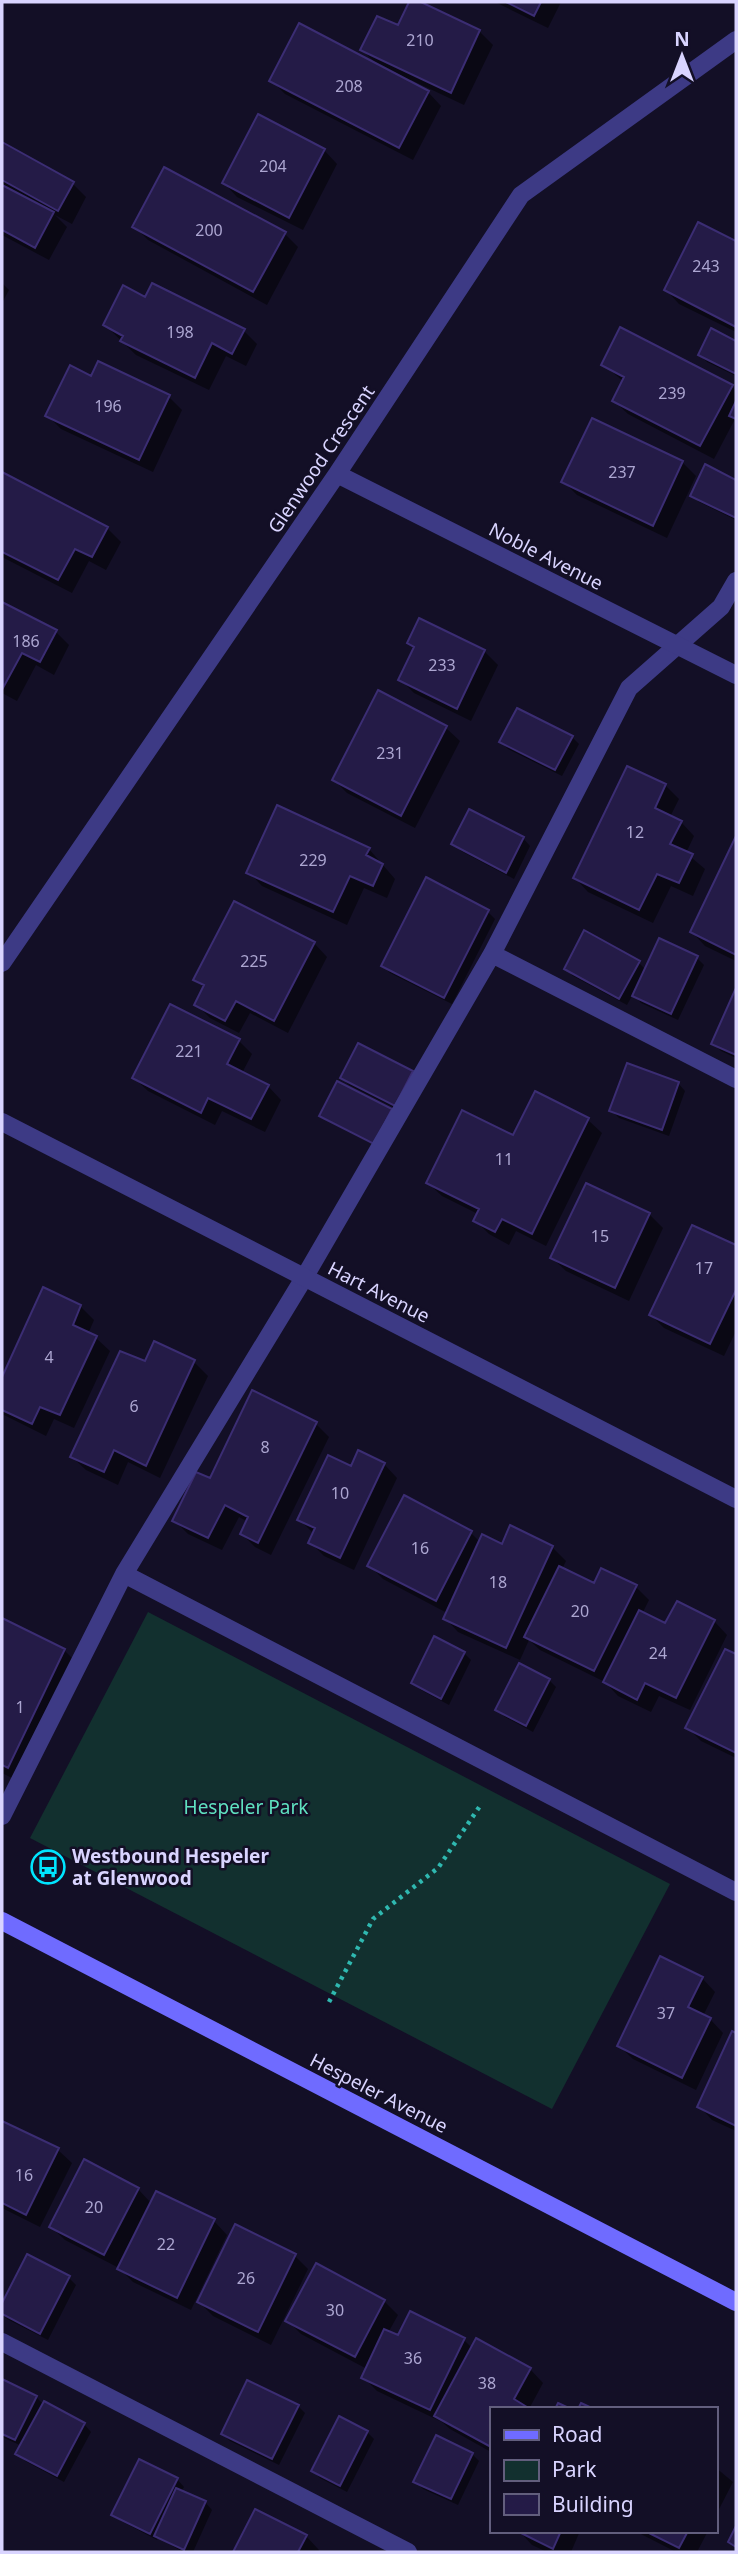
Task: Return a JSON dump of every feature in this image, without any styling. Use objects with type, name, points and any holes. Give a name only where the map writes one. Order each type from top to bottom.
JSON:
[{"type":"main road","name":"Hespeler Avenue","points":[[2,1921],[736,2302]]},
{"type":"street","name":"Glenwood Crescent","points":[[2,963],[337,474],[521,195],[736,40]]},
{"type":"street","name":"Noble Avenue","points":[[337,474],[736,675]]},
{"type":"street","points":[[2,1816],[124,1574],[304,1278],[492,954],[629,688],[721,607],[736,581]]},
{"type":"street","points":[[492,954],[736,1079]]},
{"type":"street","name":"Hart Avenue","points":[[2,1122],[736,1499]]},
{"type":"street","points":[[124,1574],[736,1892]]},
{"type":"street","points":[[2,2342],[408,2552]]},
{"type":"path","points":[[329,2002],[373,1919],[438,1868],[479,1809],[501,1769]]},
{"type":"green space","name":"Hespeler Park","points":[[148,1612],[670,1884],[552,2109],[30,1838]]},
{"type":"building","points":[[409,2],[421,2],[480,30],[451,93],[360,50],[377,16],[398,25]]},
{"type":"building","points":[[506,2],[541,2],[534,16]]},
{"type":"building","points":[[299,23],[429,91],[399,148],[269,81]]},
{"type":"building","points":[[258,114],[325,149],[289,218],[222,183]]},
{"type":"building","points":[[2,142],[74,182],[58,211],[2,180]]},
{"type":"building","points":[[164,167],[286,232],[253,292],[132,227]]},
{"type":"building","points":[[2,185],[54,212],[35,248],[2,230]]},
{"type":"building","points":[[698,222],[736,241],[736,327],[664,290]]},
{"type":"building","points":[[152,283],[245,329],[232,354],[212,343],[195,378],[120,341],[123,336],[103,325],[123,285],[145,297]]},
{"type":"building","points":[[620,327],[733,385],[700,446],[612,401],[624,377],[601,365]]},
{"type":"building","points":[[711,328],[736,341],[736,374],[698,355]]},
{"type":"building","points":[[98,361],[170,395],[139,460],[45,416],[70,365],[91,376]]},
{"type":"building","points":[[736,401],[736,419],[729,416]]},
{"type":"building","points":[[592,418],[683,461],[653,526],[561,482]]},
{"type":"building","points":[[705,464],[736,480],[736,518],[690,496]]},
{"type":"building","points":[[2,472],[108,527],[92,557],[75,549],[58,580],[2,552]]},
{"type":"building","points":[[2,602],[57,630],[40,662],[22,653],[3,688]]},
{"type":"building","points":[[419,618],[485,650],[457,709],[398,680],[414,647],[407,643]]},
{"type":"building","points":[[378,690],[447,726],[401,816],[332,780]]},
{"type":"building","points":[[517,708],[573,736],[555,770],[499,742]]},
{"type":"building","points":[[627,766],[666,784],[655,808],[682,821],[670,844],[693,854],[679,883],[657,874],[639,910],[573,878]]},
{"type":"building","points":[[277,805],[370,848],[366,855],[383,864],[373,886],[350,876],[333,912],[246,873]]},
{"type":"building","points":[[469,809],[524,837],[506,873],[451,844]]},
{"type":"building","points":[[736,836],[736,955],[690,932]]},
{"type":"building","points":[[426,877],[489,910],[444,998],[381,966]]},
{"type":"building","points":[[234,901],[315,942],[274,1021],[236,1001],[225,1021],[194,1005],[204,985],[193,980]]},
{"type":"building","points":[[584,930],[640,961],[619,999],[564,969]]},
{"type":"building","points":[[659,938],[698,956],[671,1014],[632,996]]},
{"type":"building","points":[[736,991],[736,1055],[711,1044]]},
{"type":"building","points":[[170,1004],[240,1039],[227,1064],[269,1085],[251,1119],[208,1098],[201,1113],[132,1078]]},
{"type":"building","points":[[358,1043],[413,1071],[395,1106],[340,1078]]},
{"type":"building","points":[[627,1063],[679,1082],[662,1130],[609,1111]]},
{"type":"building","points":[[337,1081],[392,1109],[374,1144],[319,1116]]},
{"type":"building","points":[[535,1091],[589,1118],[532,1234],[502,1219],[495,1232],[473,1221],[479,1209],[426,1183],[462,1110],[513,1135]]},
{"type":"building","points":[[586,1183],[650,1213],[615,1288],[550,1258]]},
{"type":"building","points":[[692,1225],[736,1245],[736,1290],[710,1344],[649,1315]]},
{"type":"building","points":[[43,1287],[81,1305],[73,1325],[97,1336],[60,1415],[40,1407],[32,1424],[2,1410],[2,1377]]},
{"type":"building","points":[[154,1341],[195,1360],[146,1466],[114,1450],[104,1472],[70,1457],[120,1351],[145,1361]]},
{"type":"building","points":[[252,1390],[317,1422],[258,1543],[240,1534],[248,1517],[225,1505],[208,1538],[172,1521],[196,1472],[210,1478]]},
{"type":"building","points":[[358,1450],[385,1463],[340,1558],[308,1543],[315,1528],[297,1520],[328,1455],[351,1466]]},
{"type":"building","points":[[404,1495],[472,1531],[436,1601],[367,1566]]},
{"type":"building","points":[[510,1525],[553,1546],[506,1648],[443,1619],[482,1534],[502,1544]]},
{"type":"building","points":[[559,1566],[594,1583],[601,1568],[637,1585],[594,1671],[524,1637]]},
{"type":"building","points":[[677,1601],[715,1620],[676,1698],[645,1683],[637,1700],[603,1682],[639,1610],[665,1623]]},
{"type":"building","points":[[2,1618],[65,1649],[8,1768],[2,1765]]},
{"type":"building","points":[[434,1636],[465,1652],[441,1699],[411,1683]]},
{"type":"building","points":[[725,1649],[736,1654],[736,1753],[685,1728]]},
{"type":"building","points":[[519,1663],[550,1679],[526,1726],[495,1710]]},
{"type":"building","points":[[660,1956],[703,1977],[688,2007],[711,2018],[682,2078],[617,2046]]},
{"type":"building","points":[[732,2031],[736,2033],[736,2126],[697,2107]]},
{"type":"building","points":[[2,2121],[59,2148],[26,2215],[2,2203]]},
{"type":"building","points":[[84,2159],[139,2188],[104,2255],[49,2227]]},
{"type":"building","points":[[156,2191],[215,2219],[177,2298],[117,2269]]},
{"type":"building","points":[[235,2224],[296,2254],[258,2332],[197,2302]]},
{"type":"building","points":[[27,2254],[70,2276],[40,2334],[2,2314],[2,2303]]},
{"type":"building","points":[[316,2263],[385,2300],[355,2357],[285,2321]]},
{"type":"building","points":[[410,2311],[465,2338],[430,2410],[361,2378],[384,2329],[398,2335]]},
{"type":"building","points":[[476,2338],[531,2368],[514,2399],[527,2407],[490,2407],[490,2446],[434,2416]]},
{"type":"building","points":[[2,2379],[37,2396],[15,2440],[2,2434]]},
{"type":"building","points":[[247,2380],[299,2405],[272,2459],[221,2434]]},
{"type":"building","points":[[44,2401],[85,2423],[57,2476],[15,2454]]},
{"type":"building","points":[[339,2416],[368,2431],[340,2486],[311,2471]]},
{"type":"building","points":[[436,2435],[473,2453],[451,2499],[413,2482]]},
{"type":"building","points":[[139,2459],[178,2478],[150,2534],[111,2515]]},
{"type":"building","points":[[176,2488],[206,2501],[184,2550],[154,2536]]},
{"type":"building","points":[[255,2509],[307,2535],[298,2552],[233,2552]]},
{"type":"building","points":[[736,2526],[736,2547],[728,2542]]},
{"type":"building","points":[[521,2533],[560,2533],[553,2549]]},
{"type":"building","points":[[649,2533],[687,2533],[679,2548]]},
{"type":"place","name":"Westbound Hespeler at Glenwood","points":[[48,1867]]}]
